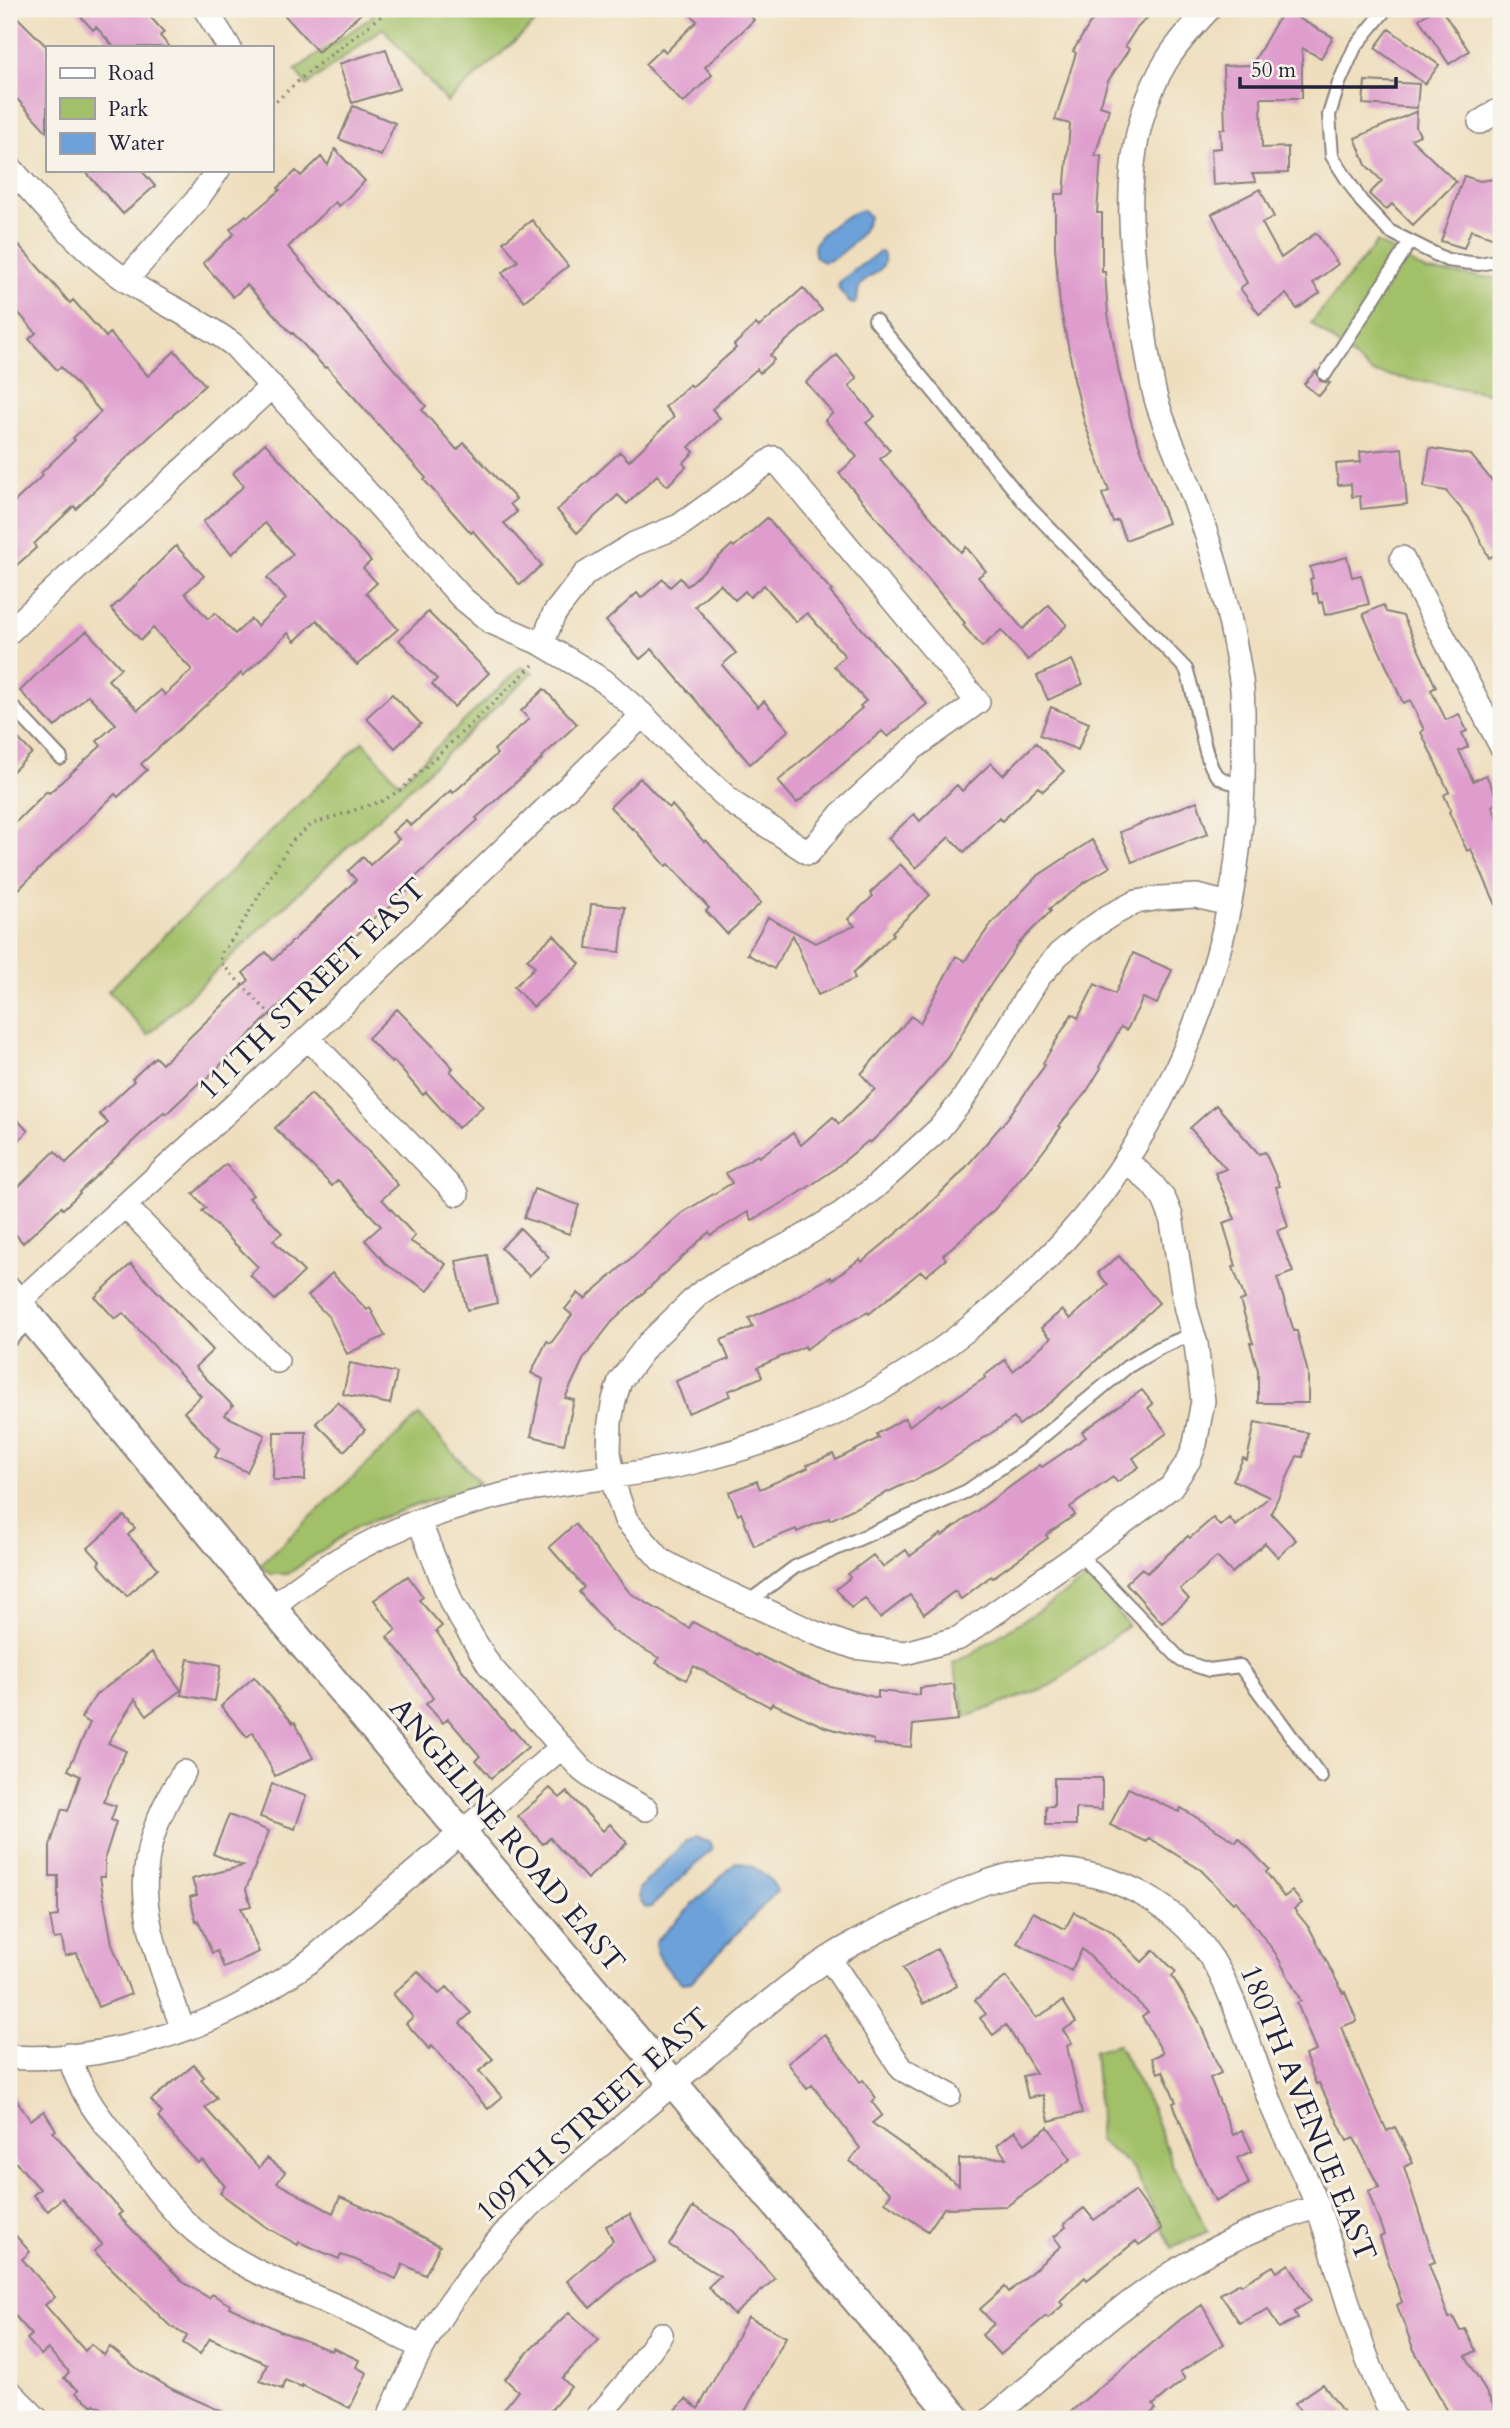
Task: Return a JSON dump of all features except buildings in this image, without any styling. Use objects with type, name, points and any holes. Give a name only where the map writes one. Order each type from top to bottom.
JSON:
[{"type":"street","points":[[205,9],[228,46]]},
{"type":"street","points":[[272,1608],[300,1583],[359,1548],[419,1521],[516,1492],[693,1462],[791,1432],[857,1401],[951,1341],[993,1308],[1070,1234],[1103,1194],[1138,1142],[1183,1054],[1201,1010],[1229,904],[1238,851],[1243,784],[1242,688],[1229,610],[1211,547],[1155,398],[1138,297],[1130,209],[1134,150],[1149,96],[1164,63],[1183,36],[1209,9]]},
{"type":"street","points":[[1480,122],[1501,109]]},
{"type":"street","points":[[9,166],[70,234],[126,279],[218,332],[235,346],[462,598],[491,622],[546,646],[604,681],[643,715],[734,804],[810,853],[841,814],[911,750],[978,702],[774,458],[678,526],[634,544],[585,574],[554,614],[546,646]]},
{"type":"street","points":[[126,279],[196,201],[217,172]]},
{"type":"street","points":[[9,632],[272,386]]},
{"type":"street","points":[[1402,558],[1501,746]]},
{"type":"street","name":"111TH STREET EAST","points":[[20,1305],[304,1042],[643,715]]},
{"type":"street","points":[[1126,1160],[1152,1184],[1164,1199],[1171,1216],[1180,1282],[1202,1377],[1203,1401],[1195,1444],[1189,1460],[1171,1487],[1079,1555],[959,1638],[905,1653],[854,1647],[815,1633],[688,1575],[661,1560],[626,1520],[615,1488],[609,1452],[610,1422],[620,1381],[634,1361],[698,1296],[721,1280],[842,1213],[939,1129],[975,1081],[1038,978],[1059,954],[1109,916],[1136,902],[1196,896],[1229,904]]},
{"type":"street","points":[[304,1042],[457,1194]]},
{"type":"street","points":[[126,1207],[277,1361]]},
{"type":"street","name":"ANGELINE ROAD EAST","points":[[20,1305],[272,1608],[957,2419]]},
{"type":"street","points":[[419,1521],[452,1604],[489,1665],[582,1770],[602,1785],[646,1809]]},
{"type":"street","points":[[9,2057],[69,2055],[131,2046],[183,2030],[227,2012],[266,1991],[309,1962],[562,1747]]},
{"type":"street","points":[[183,2030],[151,1937],[145,1888],[147,1858],[153,1832],[167,1798],[184,1772]]},
{"type":"street","name":"180TH AVENUE EAST","points":[[829,1958],[884,1927],[998,1878],[1027,1872],[1050,1870],[1080,1873],[1125,1885],[1154,1901],[1175,1917],[1199,1941],[1217,1968],[1238,2012],[1273,2109],[1318,2206],[1371,2370],[1395,2419]]},
{"type":"street","points":[[829,1958],[902,2069],[949,2095]]},
{"type":"street","name":"109TH STREET EAST","points":[[388,2419],[421,2347],[465,2278],[497,2240],[532,2204],[673,2083],[788,1986],[829,1958]]},
{"type":"street","points":[[69,2055],[84,2094],[98,2117],[166,2201],[194,2230],[229,2257],[259,2274],[346,2310],[421,2347]]},
{"type":"street","points":[[991,2419],[1125,2307],[1182,2267],[1234,2238],[1318,2206]]},
{"type":"street","points":[[596,2419],[625,2385],[661,2334]]},
{"type":"street","points":[[9,2390],[37,2419]]},
{"type":"lane","points":[[1386,9],[1355,47],[1339,83],[1329,114],[1332,156],[1362,201],[1389,231],[1447,260],[1479,264],[1501,260]]},
{"type":"lane","points":[[1325,374],[1410,242]]},
{"type":"lane","points":[[875,320],[1024,502],[1186,669],[1192,683],[1210,765],[1220,778],[1243,784]]},
{"type":"lane","points":[[9,703],[61,758]]},
{"type":"lane","points":[[9,1340],[20,1305]]},
{"type":"lane","points":[[748,1602],[795,1567],[967,1490],[1024,1451],[1127,1367],[1161,1347],[1193,1334]]},
{"type":"lane","points":[[1079,1555],[1182,1661],[1209,1670],[1240,1666],[1321,1777]]},
{"type":"path","points":[[273,104],[306,74],[381,16],[384,9]]},
{"type":"path","points":[[304,1042],[220,962],[222,952],[234,937],[291,842],[312,824],[382,801],[402,789],[546,646]]},
{"type":"green space","points":[[367,9],[537,9],[543,16],[447,102],[383,28],[307,85],[295,70],[373,16]]},
{"type":"green space","points":[[1377,242],[1426,271],[1494,278],[1501,282],[1500,395],[1373,373],[1311,323]]},
{"type":"green space","points":[[521,667],[533,672],[148,1035],[108,991],[363,741],[399,783]]},
{"type":"green space","points":[[419,1415],[480,1483],[357,1526],[288,1574],[271,1574],[260,1565]]},
{"type":"green space","points":[[1090,1577],[1128,1625],[1052,1685],[966,1717],[953,1663]]},
{"type":"green space","points":[[1118,2044],[1152,2109],[1172,2164],[1208,2231],[1172,2248],[1134,2170],[1098,2141],[1100,2120],[1094,2051]]},
{"type":"water","points":[[862,210],[869,216],[867,223],[851,245],[829,260],[823,262],[816,257],[815,244],[821,235],[838,222]]},
{"type":"water","points":[[879,252],[883,253],[883,265],[862,283],[855,304],[850,303],[838,288],[840,281]]},
{"type":"water","points":[[695,1838],[710,1842],[712,1849],[651,1907],[645,1908],[639,1897],[639,1889],[685,1842]]},
{"type":"water","points":[[736,1862],[760,1872],[770,1880],[777,1891],[691,1982],[682,1983],[668,1970],[655,1942]]}]
